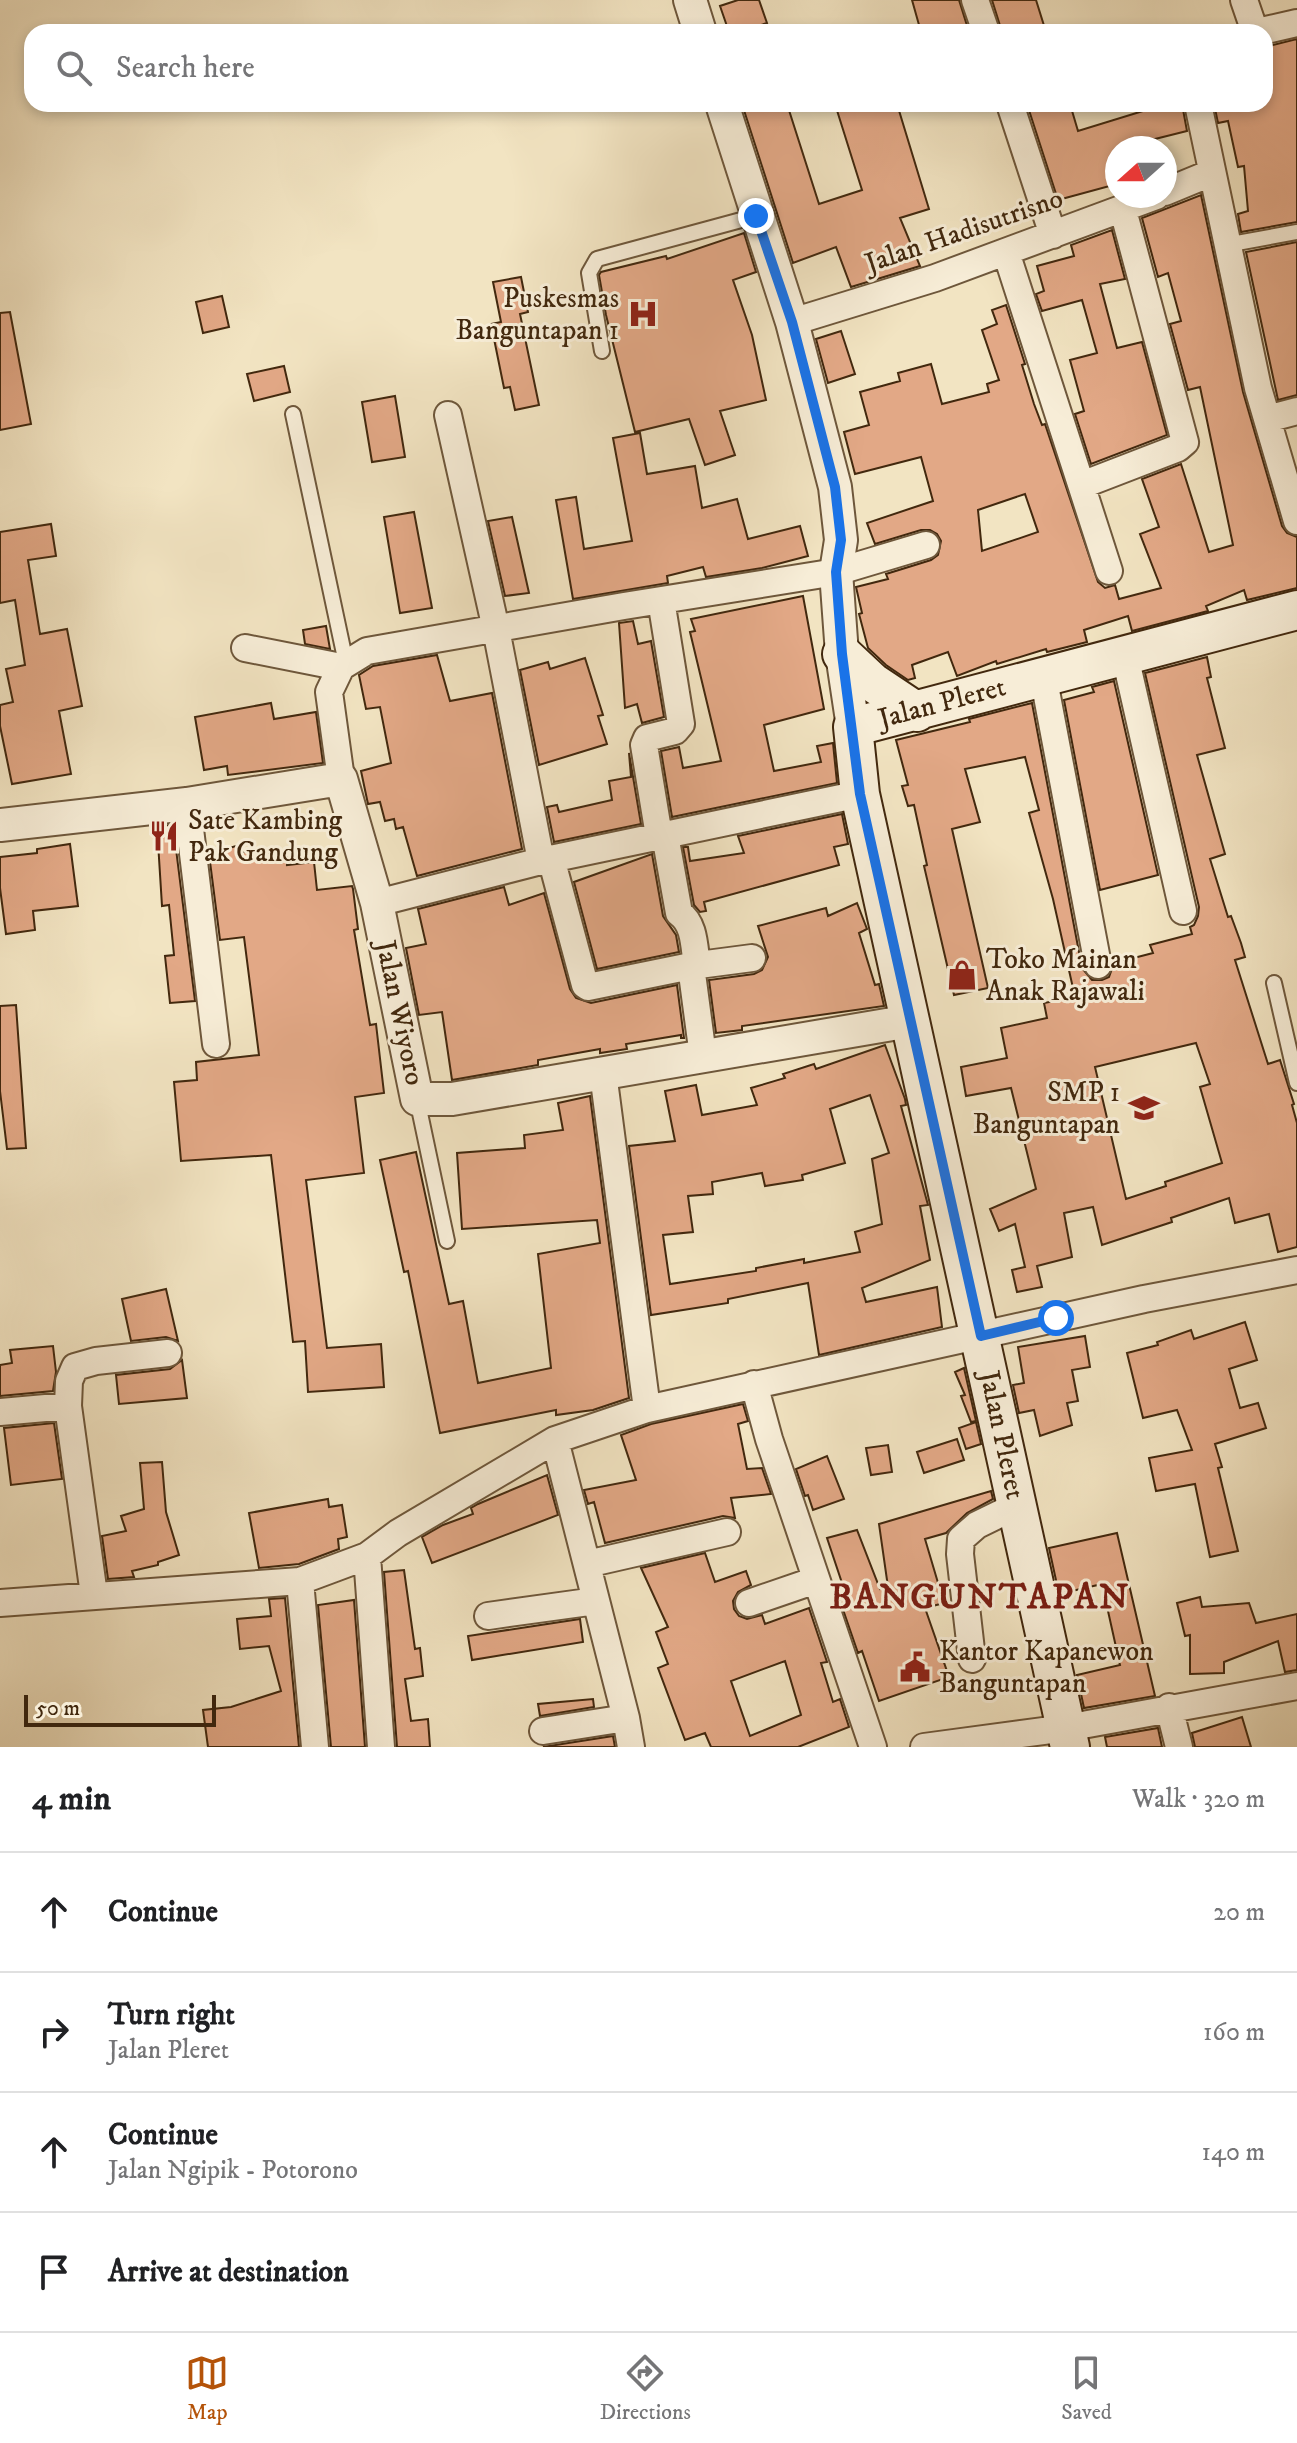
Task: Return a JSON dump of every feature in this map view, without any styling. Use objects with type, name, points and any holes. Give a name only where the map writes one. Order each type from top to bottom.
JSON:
[{"type":"main road","name":"Jalan Pleret","points":[[1068,1737],[860,794],[853,727],[1297,610]]},
{"type":"main road","points":[[842,654],[872,682],[917,712]]},
{"type":"street","points":[[690,0],[698,24]]},
{"type":"street","points":[[975,0],[983,24]]},
{"type":"street","points":[[1244,0],[1253,24]]},
{"type":"street","points":[[1273,28],[1297,23]]},
{"type":"street","points":[[724,112],[792,322],[835,487],[841,540],[836,572],[842,654],[853,727]]},
{"type":"street","points":[[1013,112],[1053,235]]},
{"type":"street","points":[[1200,112],[1226,245],[1267,419],[1296,510]]},
{"type":"street","points":[[1177,187],[1211,173]]},
{"type":"street","name":"Jalan Hadisutrisno","points":[[792,322],[935,278],[1128,208]]},
{"type":"street","points":[[1082,485],[1178,448],[1185,442],[1123,210]]},
{"type":"street","points":[[1006,252],[1109,571]]},
{"type":"street","points":[[1267,419],[1297,411]]},
{"type":"street","points":[[448,415],[546,860],[585,985],[588,987],[752,958]]},
{"type":"street","points":[[0,825],[187,804],[341,779],[329,692],[343,665],[367,651],[836,572],[926,545]]},
{"type":"street","points":[[661,600],[681,724],[675,731],[647,738],[644,745],[679,913],[691,925],[703,1056]]},
{"type":"street","points":[[245,648],[343,665]]},
{"type":"street","points":[[1125,656],[1183,911]]},
{"type":"street","points":[[1043,675],[1098,965]]},
{"type":"street","name":"Jalan Wiyoro","points":[[341,779],[377,903],[417,1099],[452,1099],[910,1021]]},
{"type":"street","points":[[377,903],[546,860],[860,794]]},
{"type":"street","points":[[187,804],[216,1044]]},
{"type":"street","points":[[603,1073],[647,1409]]},
{"type":"street","points":[[0,1603],[300,1581],[367,1556],[398,1533],[555,1440],[647,1409],[1159,1296],[1297,1270]]},
{"type":"street","points":[[94,1595],[68,1406],[69,1381],[75,1367],[96,1361],[168,1353]]},
{"type":"street","points":[[754,1384],[873,1747]]},
{"type":"street","points":[[0,1412],[68,1406]]},
{"type":"street","points":[[555,1440],[631,1747]]},
{"type":"street","points":[[972,1659],[961,1539],[977,1525],[1018,1505]]},
{"type":"street","points":[[587,1564],[727,1532]]},
{"type":"street","points":[[367,1556],[381,1747]]},
{"type":"street","points":[[749,1603],[816,1580]]},
{"type":"street","points":[[300,1581],[315,1747]]},
{"type":"street","points":[[488,1616],[596,1601]]},
{"type":"street","points":[[924,1747],[1068,1737],[1169,1707],[1297,1686]]},
{"type":"street","points":[[1169,1707],[1179,1747]]},
{"type":"street","points":[[543,1731],[626,1718]]},
{"type":"lane","points":[[602,351],[589,273],[597,259],[756,216]]},
{"type":"lane","points":[[1226,245],[1297,232]]},
{"type":"lane","points":[[293,414],[343,665]]},
{"type":"lane","points":[[1274,983],[1297,1083]]},
{"type":"lane","points":[[417,1099],[447,1241]]},
{"type":"building","points":[[738,0],[759,0],[767,23],[726,24],[720,6]]},
{"type":"building","points":[[912,0],[959,0],[966,24],[919,24]]},
{"type":"building","points":[[992,0],[1036,0],[1044,24],[1000,24]]},
{"type":"building","points":[[1297,39],[1297,222],[1241,232],[1238,214],[1248,211],[1244,166],[1238,167],[1228,121],[1218,123],[1216,112],[1273,112],[1273,45]]},
{"type":"building","points":[[745,112],[790,112],[819,204],[862,190],[838,112],[899,112],[929,209],[900,218],[920,266],[851,287],[836,247],[793,263]]},
{"type":"building","points":[[1030,112],[1072,112],[1078,131],[1140,112],[1183,112],[1187,131],[1167,136],[1105,136],[1105,187],[1058,200]]},
{"type":"building","points":[[1201,195],[1243,392],[1282,526],[1287,533],[1297,537],[1297,588],[1247,600],[1244,590],[1206,606],[1208,611],[1132,631],[1128,616],[1084,630],[1087,642],[1047,652],[1046,649],[997,664],[996,661],[957,676],[948,652],[912,665],[915,678],[908,680],[868,648],[856,587],[888,579],[886,574],[938,555],[941,541],[930,530],[875,544],[867,523],[933,501],[921,457],[855,474],[844,432],[869,425],[860,392],[900,381],[898,373],[931,364],[942,404],[989,392],[987,384],[999,380],[982,330],[997,324],[992,310],[1006,305],[1034,404],[1042,425],[1045,424],[1098,582],[1105,588],[1115,585],[1119,599],[1161,588],[1140,534],[1159,527],[1142,479],[1181,464],[1209,552],[1233,545],[1200,387],[1188,390],[1170,324],[1181,321],[1168,273],[1158,277],[1142,218],[1168,208],[1177,208],[1177,204]],"holes":[[[1025,494],[1038,532],[982,551],[978,510]]]},
{"type":"building","points":[[1112,230],[1125,279],[1100,284],[1117,348],[1142,342],[1167,435],[1091,464],[1075,414],[1084,411],[1070,360],[1097,353],[1082,300],[1042,311],[1036,294],[1044,291],[1037,266],[1074,256],[1071,245]]},
{"type":"building","name":"Puskesmas Banguntapan 1","points":[[744,233],[756,272],[733,280],[752,335],[766,400],[720,411],[735,455],[705,465],[689,419],[635,432],[599,275],[666,256],[667,259]]},
{"type":"building","points":[[1297,242],[1297,395],[1278,400],[1246,252]]},
{"type":"building","points":[[521,277],[528,312],[520,314],[539,405],[515,410],[510,387],[504,388],[491,324],[501,322],[493,282]]},
{"type":"building","points":[[222,296],[229,327],[203,333],[196,302]]},
{"type":"building","points":[[10,312],[31,424],[0,430],[0,313]]},
{"type":"building","points":[[841,331],[855,374],[828,383],[816,339]]},
{"type":"building","points":[[284,366],[290,392],[254,401],[247,374]]},
{"type":"building","points":[[395,396],[405,457],[372,462],[362,402]]},
{"type":"building","points":[[640,433],[647,474],[695,466],[702,508],[737,499],[748,539],[800,526],[808,556],[762,568],[706,577],[703,567],[667,576],[668,583],[573,599],[556,500],[576,497],[584,549],[632,541],[613,438]]},
{"type":"building","points":[[414,512],[432,608],[400,613],[384,517]]},
{"type":"building","points":[[512,517],[529,593],[505,596],[488,521]]},
{"type":"building","points":[[51,524],[56,556],[28,560],[40,634],[67,629],[82,706],[59,711],[71,774],[12,784],[0,726],[0,705],[13,702],[6,669],[25,665],[15,600],[0,603],[0,532]]},
{"type":"building","points":[[803,596],[824,709],[764,725],[774,771],[821,762],[817,746],[833,743],[837,783],[672,817],[661,751],[679,747],[683,768],[721,761],[690,632],[695,631],[691,619]]},
{"type":"building","points":[[633,621],[638,644],[651,641],[664,717],[642,723],[637,704],[625,708],[619,623]]},
{"type":"building","points":[[326,626],[330,649],[305,644],[303,630]]},
{"type":"building","points":[[437,655],[450,701],[492,693],[522,849],[417,876],[403,827],[396,829],[394,819],[385,821],[380,802],[368,804],[361,771],[391,763],[380,707],[366,709],[359,675],[373,666]]},
{"type":"building","points":[[1207,657],[1211,677],[1207,678],[1225,748],[1197,755],[1225,854],[1210,859],[1228,917],[1231,916],[1245,957],[1235,960],[1268,1064],[1280,1060],[1294,1104],[1297,1123],[1297,1247],[1278,1252],[1269,1214],[1235,1223],[1229,1198],[1171,1218],[1172,1222],[1102,1245],[1093,1207],[1064,1213],[1072,1257],[1037,1266],[1042,1287],[1017,1292],[1012,1270],[1025,1267],[1015,1224],[999,1231],[990,1209],[1036,1189],[1011,1088],[966,1096],[961,1067],[1007,1058],[1001,1028],[1047,1018],[1044,1003],[1075,997],[1053,899],[1029,813],[1039,810],[1025,757],[965,769],[980,822],[952,829],[988,988],[954,995],[924,866],[927,865],[914,805],[908,806],[902,786],[908,785],[896,740],[1032,703],[1082,968],[1092,980],[1102,980],[1109,977],[1114,963],[1153,953],[1150,945],[1192,934],[1190,927],[1198,916],[1199,907],[1145,673]],"holes":[[[1196,1043],[1210,1084],[1200,1087],[1222,1163],[1126,1199],[1095,1067]]]},
{"type":"building","points":[[585,658],[603,715],[598,716],[607,744],[539,765],[520,670],[548,662],[550,669]]},
{"type":"building","points":[[1114,681],[1158,875],[1100,890],[1064,700],[1094,692],[1092,687]]},
{"type":"building","points":[[271,703],[274,719],[316,712],[323,763],[228,775],[227,766],[204,770],[195,717]]},
{"type":"building","points":[[629,753],[641,824],[554,842],[547,807],[557,805],[559,812],[612,800],[609,781],[631,777]]},
{"type":"building","points":[[842,814],[848,844],[834,847],[839,865],[704,902],[706,911],[700,912],[694,905],[683,847],[688,847],[690,861],[744,853],[738,836]]},
{"type":"building","points":[[173,825],[195,1001],[170,1003],[165,956],[174,955],[169,905],[162,906],[157,826]]},
{"type":"building","points":[[70,844],[78,906],[33,911],[35,930],[6,934],[0,888],[0,857],[37,853],[37,849]]},
{"type":"building","points":[[236,846],[237,852],[288,853],[287,865],[314,862],[317,890],[352,886],[353,889],[358,929],[354,930],[370,1025],[376,1024],[384,1093],[355,1097],[364,1173],[306,1180],[327,1348],[381,1344],[384,1387],[308,1392],[305,1341],[293,1342],[271,1155],[181,1161],[174,1082],[197,1080],[196,1062],[259,1055],[244,937],[220,940],[209,854]]},
{"type":"building","points":[[652,854],[663,916],[676,935],[679,952],[597,969],[574,882]]},
{"type":"building","points":[[504,887],[509,905],[544,893],[570,989],[576,998],[591,1003],[677,985],[684,1038],[681,1035],[626,1044],[627,1049],[600,1053],[600,1049],[538,1060],[538,1065],[452,1080],[442,1012],[419,1015],[406,948],[426,944],[418,909]]},
{"type":"building","points":[[857,903],[867,929],[859,933],[884,1006],[742,1026],[742,1030],[716,1033],[709,980],[754,974],[762,970],[768,957],[758,926],[826,908],[828,916]]},
{"type":"building","points":[[16,1005],[26,1148],[7,1149],[0,1091],[0,1006]]},
{"type":"building","points":[[885,1045],[905,1099],[906,1105],[901,1106],[928,1205],[920,1206],[930,1260],[862,1288],[866,1302],[937,1287],[942,1327],[819,1355],[808,1283],[728,1299],[728,1303],[651,1315],[629,1146],[675,1141],[665,1091],[696,1085],[702,1115],[757,1105],[751,1088],[785,1078],[783,1074],[814,1064],[816,1069]],"holes":[[[870,1095],[889,1153],[872,1159],[882,1224],[855,1232],[860,1252],[670,1284],[663,1235],[693,1232],[688,1196],[713,1194],[712,1182],[762,1173],[765,1186],[803,1180],[802,1175],[845,1163],[830,1109]]]},
{"type":"building","points":[[590,1096],[629,1398],[593,1410],[556,1415],[556,1410],[440,1433],[408,1271],[404,1272],[380,1160],[416,1152],[449,1304],[463,1301],[478,1383],[551,1368],[538,1254],[600,1243],[597,1220],[462,1229],[457,1153],[525,1148],[524,1135],[563,1130],[558,1103]]},
{"type":"building","points":[[166,1289],[178,1341],[166,1337],[131,1341],[122,1299]]},
{"type":"building","points":[[1245,1322],[1257,1360],[1229,1369],[1240,1408],[1258,1403],[1266,1428],[1215,1444],[1238,1551],[1210,1557],[1195,1484],[1156,1491],[1149,1458],[1192,1450],[1177,1410],[1143,1418],[1127,1353],[1158,1345],[1157,1342],[1191,1330],[1194,1339]]},
{"type":"building","points":[[1085,1336],[1090,1367],[1072,1370],[1078,1401],[1067,1403],[1072,1425],[1040,1436],[1034,1410],[1019,1413],[1013,1385],[1024,1383],[1018,1347]]},
{"type":"building","points":[[53,1346],[56,1372],[53,1391],[0,1396],[0,1365],[12,1363],[10,1350]]},
{"type":"building","points":[[182,1360],[187,1398],[119,1404],[116,1375],[170,1369]]},
{"type":"building","points":[[964,1368],[976,1421],[971,1422],[961,1396],[965,1395],[955,1372]]},
{"type":"building","points":[[743,1404],[748,1421],[738,1424],[747,1469],[762,1468],[771,1494],[731,1498],[735,1518],[723,1516],[605,1543],[594,1502],[588,1504],[584,1490],[636,1480],[621,1435],[651,1424]]},
{"type":"building","points":[[976,1422],[981,1444],[966,1449],[959,1428]]},
{"type":"building","points":[[54,1423],[62,1479],[11,1485],[4,1428]]},
{"type":"building","points":[[957,1439],[964,1460],[924,1473],[917,1452]]},
{"type":"building","points":[[888,1445],[892,1472],[871,1475],[866,1448]]},
{"type":"building","points":[[827,1456],[844,1499],[813,1510],[796,1469]]},
{"type":"building","points":[[162,1462],[166,1512],[179,1555],[158,1562],[158,1565],[132,1571],[134,1577],[108,1579],[102,1536],[126,1531],[121,1516],[144,1509],[140,1463]]},
{"type":"building","points":[[547,1475],[558,1515],[432,1563],[422,1537],[473,1514],[471,1508],[478,1504]]},
{"type":"building","points":[[991,1491],[993,1499],[967,1513],[946,1533],[925,1539],[944,1603],[925,1608],[949,1677],[879,1701],[838,1595],[845,1592],[827,1538],[857,1530],[880,1589],[888,1587],[879,1524]]},
{"type":"building","points":[[328,1499],[329,1507],[342,1505],[347,1537],[338,1539],[339,1549],[299,1564],[259,1568],[249,1513]]},
{"type":"building","points":[[1117,1533],[1155,1696],[1084,1708],[1077,1675],[1120,1665],[1102,1584],[1059,1594],[1049,1548]]},
{"type":"building","points":[[705,1553],[715,1582],[746,1571],[751,1585],[738,1592],[733,1601],[739,1616],[747,1619],[762,1615],[765,1624],[809,1608],[827,1662],[821,1663],[833,1702],[840,1699],[849,1727],[798,1747],[711,1747],[705,1733],[685,1740],[658,1668],[668,1664],[656,1632],[668,1627],[641,1568]],"holes":[[[785,1661],[801,1715],[750,1736],[731,1681]]]},
{"type":"building","points":[[404,1570],[415,1649],[420,1648],[423,1676],[405,1679],[411,1721],[428,1719],[430,1747],[397,1747],[384,1572]]},
{"type":"building","points":[[1200,1597],[1202,1607],[1249,1603],[1256,1623],[1297,1614],[1297,1670],[1285,1672],[1278,1641],[1224,1662],[1224,1673],[1190,1674],[1190,1635],[1185,1636],[1177,1603]]},
{"type":"building","points":[[285,1598],[299,1747],[208,1747],[203,1710],[231,1707],[281,1691],[269,1646],[240,1649],[237,1619],[271,1616],[269,1599]]},
{"type":"building","points":[[354,1600],[365,1747],[331,1747],[318,1605]]},
{"type":"building","points":[[580,1619],[583,1642],[472,1660],[468,1636]]},
{"type":"building","points":[[593,1699],[594,1707],[540,1716],[538,1704]]},
{"type":"building","points":[[1242,1717],[1251,1747],[1195,1747],[1192,1733]]},
{"type":"building","points":[[1158,1728],[1162,1747],[1107,1747],[1105,1737]]},
{"type":"building","points":[[613,1736],[615,1747],[543,1747]]},
{"type":"place","name":"Puskesmas Banguntapan 1","points":[[643,314]]},
{"type":"place","name":"Sate Kambing Pak Gandung","points":[[164,836]]},
{"type":"place","name":"Toko Mainan Anak Rajawali","points":[[962,975]]},
{"type":"place","name":"SMP 1 Banguntapan","points":[[1144,1108]]},
{"type":"place","name":"Kantor Kapanewon Banguntapan","points":[[915,1667]]},
{"type":"district","name":"BANGUNTAPAN","points":[[980,1597]]},
{"type":"route","points":[[756,216],[792,322],[835,487],[841,540],[836,572],[842,654],[860,794],[981,1336],[1056,1318]]}]
